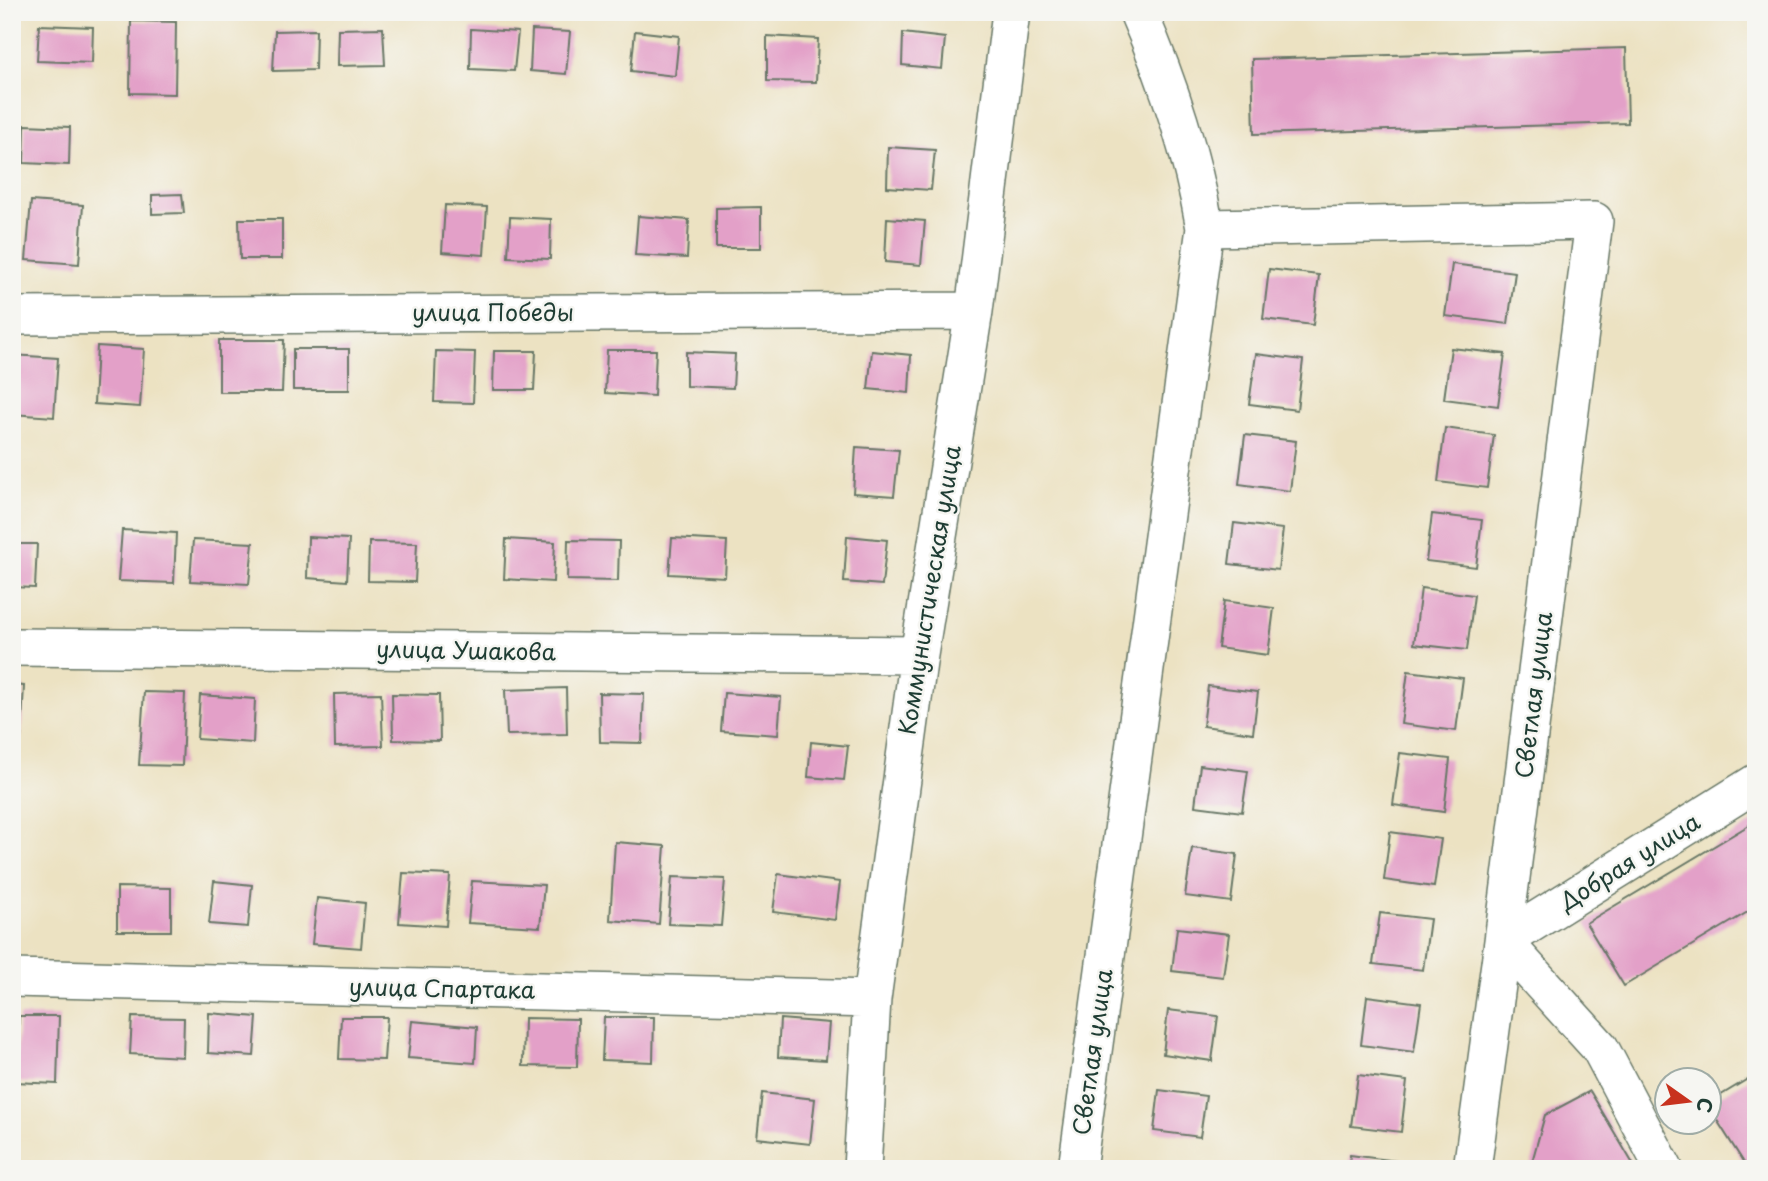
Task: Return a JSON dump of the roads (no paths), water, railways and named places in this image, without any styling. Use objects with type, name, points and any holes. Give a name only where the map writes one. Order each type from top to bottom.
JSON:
[{"type":"street","name":"Коммунистическая улица","points":[[862,1169],[872,999],[919,655],[974,311],[1011,12]]},
{"type":"street","name":"Светлая улица","points":[[1077,1169],[1205,228],[1168,88],[1138,12]]},
{"type":"street","name":"Светлая улица","points":[[1205,228],[1594,221],[1472,1169]]},
{"type":"street","name":"улица Победы","points":[[12,316],[974,311]]},
{"type":"street","name":"улица Ушакова","points":[[12,647],[919,655]]},
{"type":"street","name":"Добрая улица","points":[[1503,941],[1756,783]]},
{"type":"street","points":[[1503,941],[1600,1048],[1664,1169]]},
{"type":"street","name":"улица Спартака","points":[[12,978],[872,999]]}]
